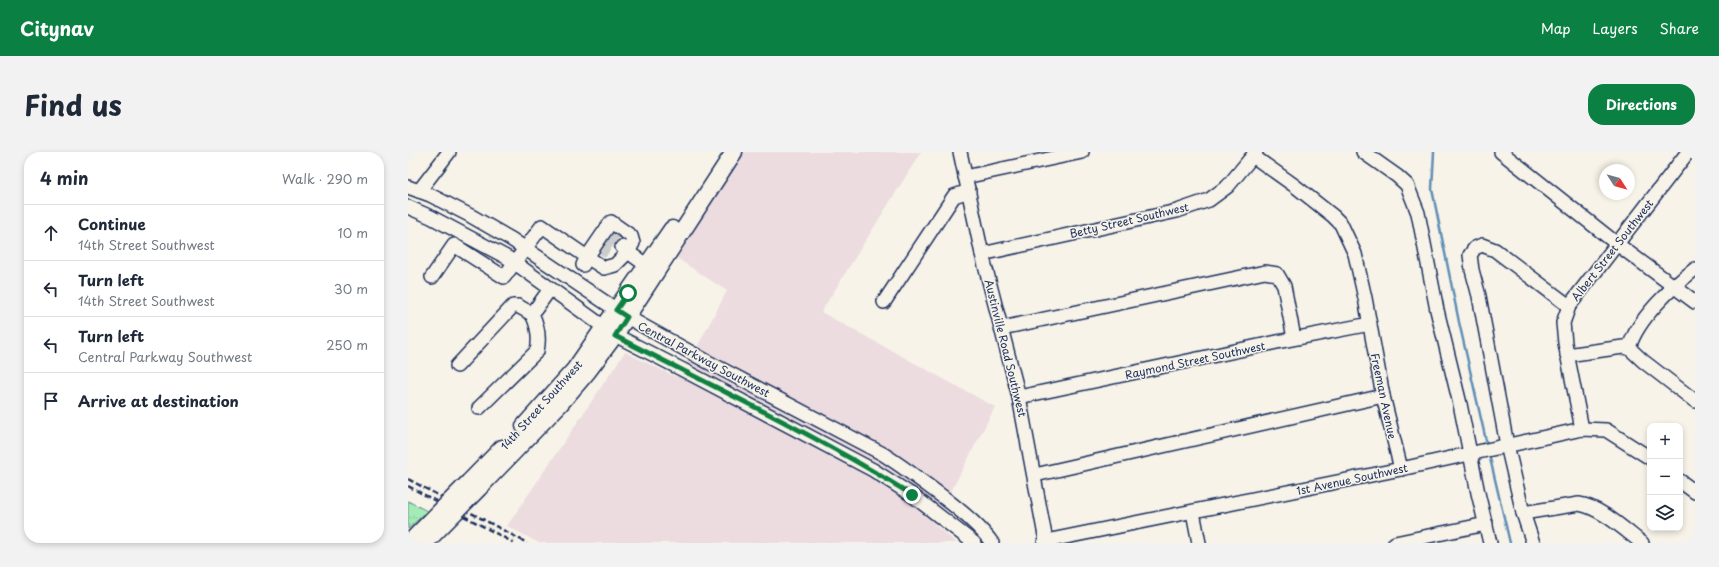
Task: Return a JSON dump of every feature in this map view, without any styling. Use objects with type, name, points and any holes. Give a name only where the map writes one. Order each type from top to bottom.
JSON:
[{"type":"main road","name":"14th Street Southwest","points":[[652,269],[722,152]]},
{"type":"main road","name":"14th Street Southwest","points":[[408,542],[474,485],[559,405],[588,371],[609,332],[734,152]]},
{"type":"main road","name":"14th Street Southwest","points":[[425,543],[474,485]]},
{"type":"street","points":[[414,189],[449,152]]},
{"type":"street","name":"Austinville Road Southwest","points":[[960,152],[982,254],[1019,397],[1035,476],[1045,542]]},
{"type":"street","points":[[965,177],[1082,152]]},
{"type":"street","points":[[1363,152],[1397,176],[1407,185],[1418,213],[1437,310],[1460,404],[1490,543]]},
{"type":"street","points":[[1501,152],[1617,244],[1695,302]]},
{"type":"street","name":"Albert Street Southwest","points":[[1582,429],[1567,356],[1563,323],[1569,306],[1688,152]]},
{"type":"street","name":"Betty Street Southwest","points":[[982,254],[1177,211],[1209,200],[1228,186],[1255,154]]},
{"type":"street","name":"Freeman Avenue","points":[[1255,154],[1334,216],[1341,224],[1355,254],[1383,396],[1401,469]]},
{"type":"street","name":"Central Parkway Southwest","points":[[414,189],[472,216],[525,249],[622,314],[708,362],[883,454],[905,468],[959,510],[983,531],[992,543]]},
{"type":"street","points":[[884,302],[954,196],[969,191]]},
{"type":"street","name":"Central Parkway Southwest","points":[[408,207],[478,241],[515,263],[609,332],[873,470],[912,495],[974,543]]},
{"type":"street","points":[[432,277],[454,245],[504,277],[542,226],[585,261],[604,268],[609,268],[633,243],[631,236],[611,222],[585,261],[562,274]]},
{"type":"street","points":[[1532,543],[1523,513],[1507,445],[1470,255],[1475,248],[1482,245],[1495,250],[1569,306]]},
{"type":"street","points":[[622,254],[652,269]]},
{"type":"street","points":[[583,288],[585,261]]},
{"type":"street","points":[[1629,348],[1631,340],[1637,331],[1673,286],[1695,269]]},
{"type":"street","points":[[1002,328],[1265,272],[1276,274],[1284,286],[1294,338]]},
{"type":"street","points":[[532,314],[550,289]]},
{"type":"street","points":[[457,366],[513,306],[518,306],[532,314],[539,332],[540,342],[537,351],[479,408]]},
{"type":"street","name":"Raymond Street Southwest","points":[[1019,397],[1294,338],[1370,324]]},
{"type":"street","points":[[1567,356],[1623,347],[1629,348],[1643,361],[1695,401]]},
{"type":"street","points":[[1035,476],[1383,396]]},
{"type":"street","name":"1st Avenue Southwest","points":[[1045,542],[1401,469],[1582,429],[1606,430],[1647,456]]},
{"type":"street","points":[[1683,483],[1695,492]]},
{"type":"street","points":[[1523,513],[1579,504],[1588,505],[1620,526],[1642,543]]},
{"type":"street","points":[[1193,512],[1199,543]]},
{"type":"street","points":[[1395,543],[1486,524]]},
{"type":"street","points":[[408,542],[413,543]]},
{"type":"shaded area","points":[[740,152],[921,152],[821,312],[995,407],[934,524],[957,543],[539,543],[507,526],[625,352],[676,377],[698,345],[727,291],[672,255]]},
{"type":"green space","points":[[408,501],[427,511],[408,529]]},
{"type":"waterway","points":[[1434,152],[1432,189],[1459,322],[1487,445]]},
{"type":"waterway","points":[[1489,454],[1510,543]]},
{"type":"tunnel","points":[[605,235],[622,247]]},
{"type":"tunnel","points":[[598,245],[616,257]]},
{"type":"railway","points":[[408,479],[527,543]]},
{"type":"railway","points":[[408,486],[514,543]]},
{"type":"route","points":[[628,293],[616,310],[627,317],[615,336],[685,371],[873,470],[912,495]]}]
